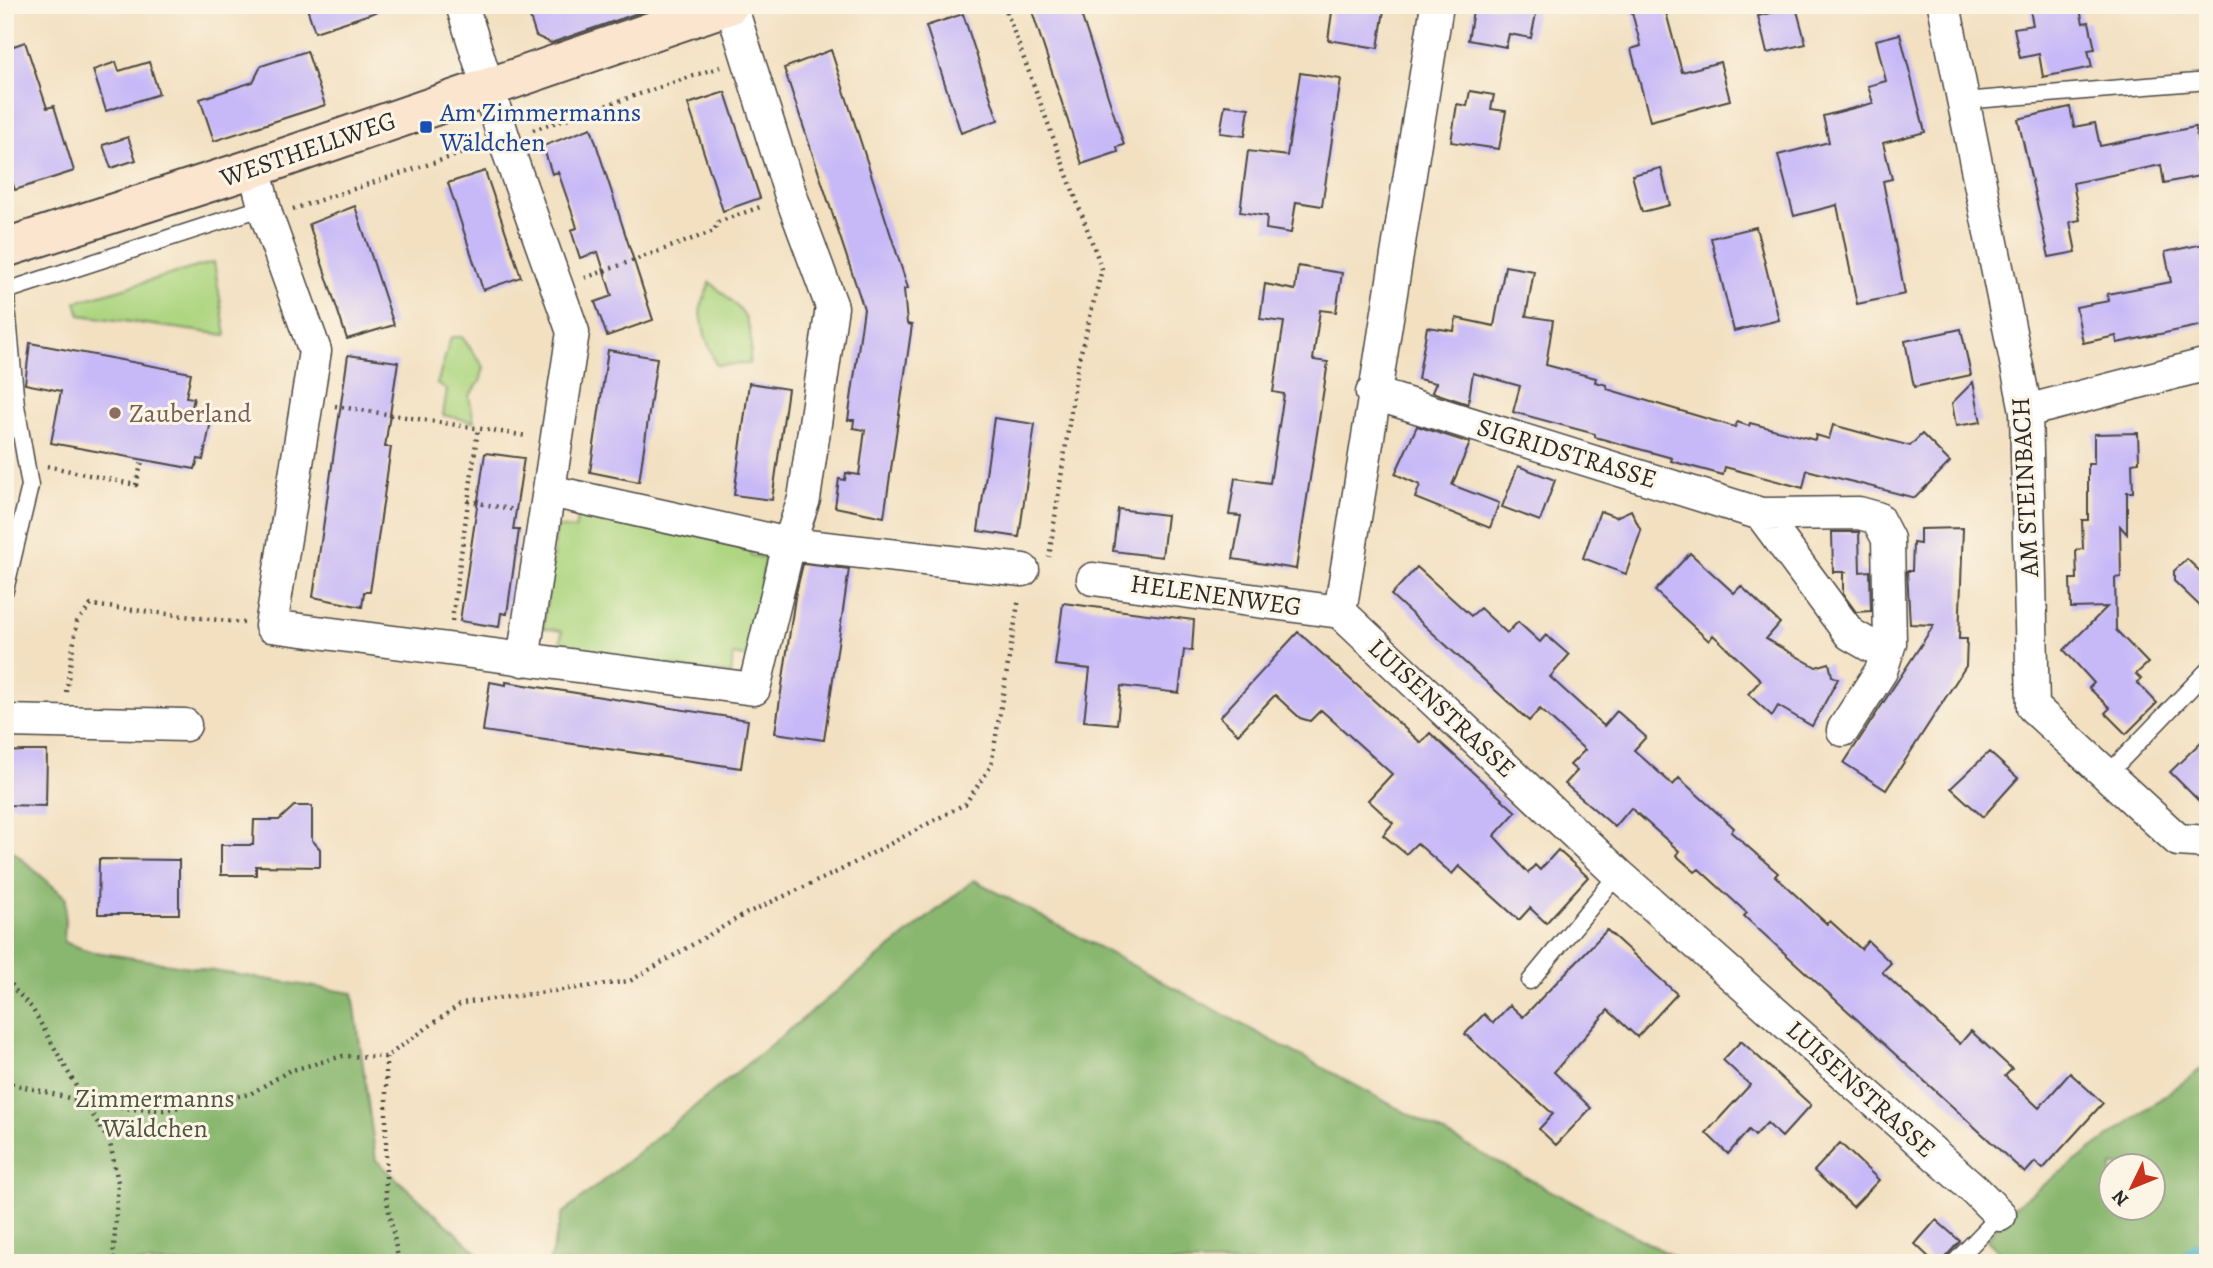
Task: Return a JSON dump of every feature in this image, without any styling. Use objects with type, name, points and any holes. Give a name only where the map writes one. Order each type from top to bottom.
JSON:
[{"type":"street","points":[[462,5],[573,332],[523,660]]},
{"type":"street","points":[[254,168],[264,207],[315,351],[271,626],[754,690],[789,544],[804,499],[832,307],[790,196],[730,5]]},
{"type":"street","name":"WESTHELLWEG","points":[[5,248],[254,168],[730,5]]},
{"type":"street","points":[[1340,612],[1437,5]]},
{"type":"street","name":"AM STEINBACH","points":[[1944,5],[2026,411],[2033,707],[2179,840],[2208,842]]},
{"type":"street","points":[[2026,411],[2208,364]]},
{"type":"street","name":"SIGRIDSTRASSE","points":[[1373,393],[1760,514],[1859,513],[1877,518],[1888,539],[1890,643],[1881,671],[1843,730]]},
{"type":"street","points":[[548,504],[789,544],[1023,570]]},
{"type":"street","points":[[1760,514],[1850,634],[1871,646],[1890,643]]},
{"type":"street","name":"HELENENWEG","points":[[1093,579],[1340,612]]},
{"type":"street","name":"LUISENSTRASSE","points":[[1340,612],[1618,874],[2000,1215]]},
{"type":"street","points":[[5,721],[185,725]]},
{"type":"lane","points":[[1964,102],[2208,81]]},
{"type":"lane","points":[[6,291],[264,207]]},
{"type":"lane","points":[[5,284],[14,351],[16,405],[30,485],[5,590]]},
{"type":"lane","points":[[2107,775],[2208,670]]},
{"type":"lane","points":[[1530,981],[1618,874]]},
{"type":"lane","points":[[1954,1263],[2000,1215]]},
{"type":"path","points":[[5,1082],[85,1102],[128,1109],[164,1110],[250,1094],[289,1071],[343,1055],[386,1057],[462,1003],[630,981],[745,914],[837,872],[965,804],[990,766],[1008,676],[1023,570],[1047,572],[1078,364],[1102,269],[1004,5]]},
{"type":"path","points":[[558,288],[713,231],[718,222],[790,196]]},
{"type":"path","points":[[307,402],[557,440]]},
{"type":"path","points":[[448,650],[478,428]]},
{"type":"path","points":[[26,461],[136,485],[142,461]]},
{"type":"path","points":[[468,501],[548,504]]},
{"type":"path","points":[[58,723],[72,671],[77,622],[91,605],[271,626]]},
{"type":"path","points":[[5,972],[15,989],[32,1007],[110,1143],[118,1182],[113,1263]]},
{"type":"path","points":[[386,1057],[386,1196],[398,1263]]},
{"type":"green space","points":[[214,262],[226,335],[80,315],[76,302]]},
{"type":"green space","points":[[710,282],[739,308],[749,326],[749,364],[716,365],[705,335],[700,310]]},
{"type":"green space","points":[[451,337],[462,337],[484,367],[480,382],[469,396],[474,422],[443,415],[447,390],[437,384]]},
{"type":"green space","points":[[578,515],[752,540],[750,555],[765,558],[751,658],[733,655],[731,674],[559,650],[562,631],[543,628],[557,527],[575,529]]},
{"type":"green space","name":"Zimmermanns Wäldchen","points":[[5,844],[66,898],[64,942],[89,951],[353,993],[376,1160],[489,1263],[5,1263]]},
{"type":"green space","points":[[974,880],[1685,1263],[549,1263],[562,1214]]},
{"type":"green space","points":[[2208,1064],[2208,1263],[2000,1263],[2004,1257],[1987,1240],[2012,1208]]},
{"type":"building","points":[[306,5],[381,5],[382,10],[315,32]]},
{"type":"building","points":[[526,5],[661,5],[551,43],[536,36]]},
{"type":"building","points":[[1030,5],[1078,5],[1124,145],[1117,147],[1118,152],[1082,164]]},
{"type":"building","points":[[1333,5],[1384,10],[1378,48],[1328,40]]},
{"type":"building","points":[[1474,5],[1537,9],[1531,38],[1509,34],[1506,47],[1468,40]]},
{"type":"building","points":[[1630,5],[1664,5],[1682,72],[1720,62],[1730,100],[1650,121],[1631,49],[1641,46]]},
{"type":"building","points":[[2029,5],[2079,5],[2083,23],[2089,22],[2095,49],[2088,50],[2092,67],[2043,77],[2039,54],[2020,58],[2014,28],[2033,25]]},
{"type":"building","points":[[1796,7],[1806,44],[1767,53],[1758,16]]},
{"type":"building","points":[[963,14],[998,120],[961,133],[926,26]]},
{"type":"building","points":[[1900,34],[1925,132],[1883,143],[1892,179],[1883,181],[1905,294],[1857,304],[1837,205],[1794,216],[1778,155],[1829,142],[1823,116],[1873,103],[1868,86],[1886,81],[1876,40]]},
{"type":"building","points":[[25,42],[47,108],[54,106],[74,171],[15,190],[5,161],[5,49]]},
{"type":"building","points":[[831,50],[908,288],[904,289],[907,324],[912,325],[884,517],[835,507],[839,479],[845,480],[846,473],[859,475],[865,430],[853,428],[854,420],[848,420],[864,309],[784,68]]},
{"type":"building","points":[[307,51],[325,105],[214,141],[200,99],[253,82],[261,66]]},
{"type":"building","points":[[116,62],[119,71],[149,62],[159,94],[106,111],[93,70]]},
{"type":"building","points":[[1300,73],[1341,79],[1322,206],[1296,202],[1291,233],[1266,229],[1267,216],[1240,212],[1248,151],[1287,156]]},
{"type":"building","points":[[1470,91],[1494,95],[1491,109],[1506,111],[1499,149],[1451,142],[1457,104],[1467,106]]},
{"type":"building","points":[[725,92],[760,198],[723,211],[688,104]]},
{"type":"building","points":[[1225,105],[1249,108],[1245,136],[1220,133]]},
{"type":"building","points":[[2070,107],[2074,127],[2095,123],[2100,146],[2195,127],[2204,175],[2164,183],[2161,165],[2073,183],[2080,220],[2070,222],[2076,252],[2049,257],[2018,119]]},
{"type":"building","points":[[591,128],[653,320],[607,336],[595,302],[612,296],[598,252],[580,258],[571,230],[577,228],[575,221],[558,172],[552,174],[543,146]]},
{"type":"building","points":[[128,137],[136,160],[111,168],[103,145]]},
{"type":"building","points":[[1661,168],[1670,205],[1642,212],[1632,175]]},
{"type":"building","points":[[485,171],[521,277],[483,290],[448,183]]},
{"type":"building","points":[[355,206],[394,325],[347,339],[309,224]]},
{"type":"building","points":[[1756,227],[1779,320],[1734,331],[1711,238]]},
{"type":"building","points":[[2208,243],[2208,324],[2117,343],[2116,336],[2083,343],[2076,307],[2109,301],[2107,294],[2171,282],[2165,252]]},
{"type":"building","points":[[1298,266],[1342,273],[1336,312],[1320,310],[1313,360],[1328,362],[1296,569],[1233,559],[1241,516],[1229,515],[1235,478],[1270,483],[1284,394],[1273,392],[1284,322],[1260,319],[1265,284],[1295,290]]},
{"type":"building","points":[[1505,266],[1534,271],[1526,316],[1553,320],[1546,365],[1596,378],[1595,382],[1607,385],[1607,389],[1735,427],[1737,422],[1749,426],[1750,423],[1815,440],[1816,435],[1829,439],[1833,425],[1910,446],[1922,434],[1950,462],[1915,498],[1807,470],[1803,488],[1725,467],[1723,475],[1595,437],[1595,434],[1513,412],[1520,386],[1473,373],[1468,404],[1432,392],[1436,383],[1418,379],[1427,327],[1454,331],[1456,318],[1494,326]]},
{"type":"building","points":[[1961,329],[1971,375],[1914,387],[1905,341]]},
{"type":"building","points":[[30,343],[191,373],[186,397],[194,398],[190,416],[211,421],[203,460],[198,459],[195,469],[51,443],[61,391],[25,384]]},
{"type":"building","points":[[608,350],[657,358],[639,482],[590,472]]},
{"type":"building","points":[[348,355],[398,362],[385,447],[391,447],[375,560],[370,592],[364,592],[362,607],[313,597]]},
{"type":"building","points":[[1973,382],[1981,422],[1956,426],[1952,403]]},
{"type":"building","points":[[749,383],[788,389],[772,500],[734,495]]},
{"type":"building","points":[[994,418],[1035,424],[1019,537],[978,531]]},
{"type":"building","points":[[1417,426],[1470,443],[1452,485],[1499,503],[1490,528],[1415,498],[1420,485],[1395,474]]},
{"type":"building","points":[[2138,433],[2139,462],[2132,463],[2133,492],[2127,492],[2127,534],[2120,526],[2121,577],[2115,578],[2116,630],[2148,663],[2136,674],[2141,679],[2137,682],[2157,703],[2126,734],[2105,713],[2110,708],[2089,688],[2094,683],[2064,650],[2107,607],[2071,608],[2070,579],[2077,579],[2076,550],[2083,549],[2082,520],[2088,520],[2088,464],[2094,464],[2094,434]]},
{"type":"building","points":[[485,453],[524,458],[513,530],[519,530],[507,614],[501,613],[499,627],[460,621]]},
{"type":"building","points":[[1518,466],[1555,480],[1540,521],[1502,507]]},
{"type":"building","points":[[1118,509],[1167,515],[1162,557],[1113,551]]},
{"type":"building","points":[[1631,510],[1641,531],[1626,574],[1583,558],[1600,511],[1616,517]]},
{"type":"building","points":[[1963,528],[1959,639],[1967,639],[1966,666],[1886,790],[1844,763],[1934,625],[1910,624],[1907,571],[1912,571],[1913,543],[1920,544],[1920,529]]},
{"type":"building","points":[[1832,532],[1859,532],[1860,572],[1870,571],[1871,611],[1856,612],[1843,594],[1843,573],[1847,572],[1833,572]]},
{"type":"building","points":[[1690,553],[1734,593],[1741,586],[1780,623],[1766,639],[1816,667],[1829,663],[1832,676],[1838,679],[1812,726],[1778,706],[1772,716],[1748,694],[1761,680],[1713,635],[1709,641],[1655,591]]},
{"type":"building","points":[[2187,559],[2208,579],[2208,614],[2174,581],[2174,571]]},
{"type":"building","points":[[803,564],[849,569],[824,740],[775,733],[795,597]]},
{"type":"building","points":[[1417,567],[1471,616],[1480,608],[1507,633],[1518,622],[1540,642],[1546,635],[1569,655],[1550,677],[1604,726],[1617,711],[1646,737],[1634,750],[1673,785],[1679,778],[1734,828],[1731,832],[1778,873],[1775,876],[1827,924],[1830,921],[1861,949],[1868,941],[1891,963],[1882,972],[1960,1044],[1971,1031],[2012,1069],[2005,1076],[2039,1108],[2070,1073],[2103,1103],[2043,1169],[2035,1162],[2025,1173],[1744,916],[1747,913],[1699,869],[1695,872],[1676,855],[1679,851],[1631,808],[1615,827],[1565,784],[1577,771],[1570,765],[1585,750],[1540,709],[1529,721],[1391,595]]},
{"type":"building","points":[[1063,603],[1194,620],[1192,651],[1184,650],[1179,693],[1121,686],[1117,724],[1084,721],[1090,669],[1055,665]]},
{"type":"building","points":[[1298,632],[1421,743],[1430,733],[1516,812],[1494,836],[1528,873],[1535,865],[1540,870],[1558,850],[1588,877],[1546,923],[1530,908],[1519,920],[1459,866],[1452,874],[1417,843],[1406,854],[1383,835],[1393,823],[1368,800],[1392,774],[1321,710],[1310,721],[1300,718],[1275,695],[1238,734],[1220,717]]},
{"type":"building","points":[[490,682],[506,685],[506,682],[748,720],[741,768],[483,731]]},
{"type":"building","points":[[2208,735],[2208,810],[2170,772]]},
{"type":"building","points":[[47,751],[46,806],[5,805],[5,752]]},
{"type":"building","points":[[1989,752],[2018,778],[1983,817],[1951,788]]},
{"type":"building","points":[[294,806],[312,806],[312,840],[320,849],[320,867],[256,866],[256,875],[221,875],[221,845],[253,845],[254,820],[279,820]]},
{"type":"building","points":[[99,859],[179,860],[179,914],[98,914]]},
{"type":"building","points":[[1607,930],[1677,994],[1637,1037],[1608,1010],[1554,1072],[1591,1108],[1556,1145],[1539,1129],[1553,1114],[1465,1034],[1484,1014],[1493,1023],[1510,1005],[1523,1017]]},
{"type":"building","points":[[1741,1041],[1811,1105],[1782,1137],[1767,1123],[1755,1136],[1749,1130],[1728,1154],[1706,1133],[1750,1085],[1723,1060]]},
{"type":"building","points":[[1840,1143],[1879,1180],[1853,1207],[1814,1171]]},
{"type":"building","points":[[1936,1220],[1960,1241],[1940,1263],[1935,1263],[1915,1244]]},
{"type":"waterway","points":[[2175,1263],[2208,1239]]},
{"type":"place","name":"Am Zimmermanns Wäldchen","points":[[426,127]]},
{"type":"place","name":"Zauberland","points":[[115,413]]}]
